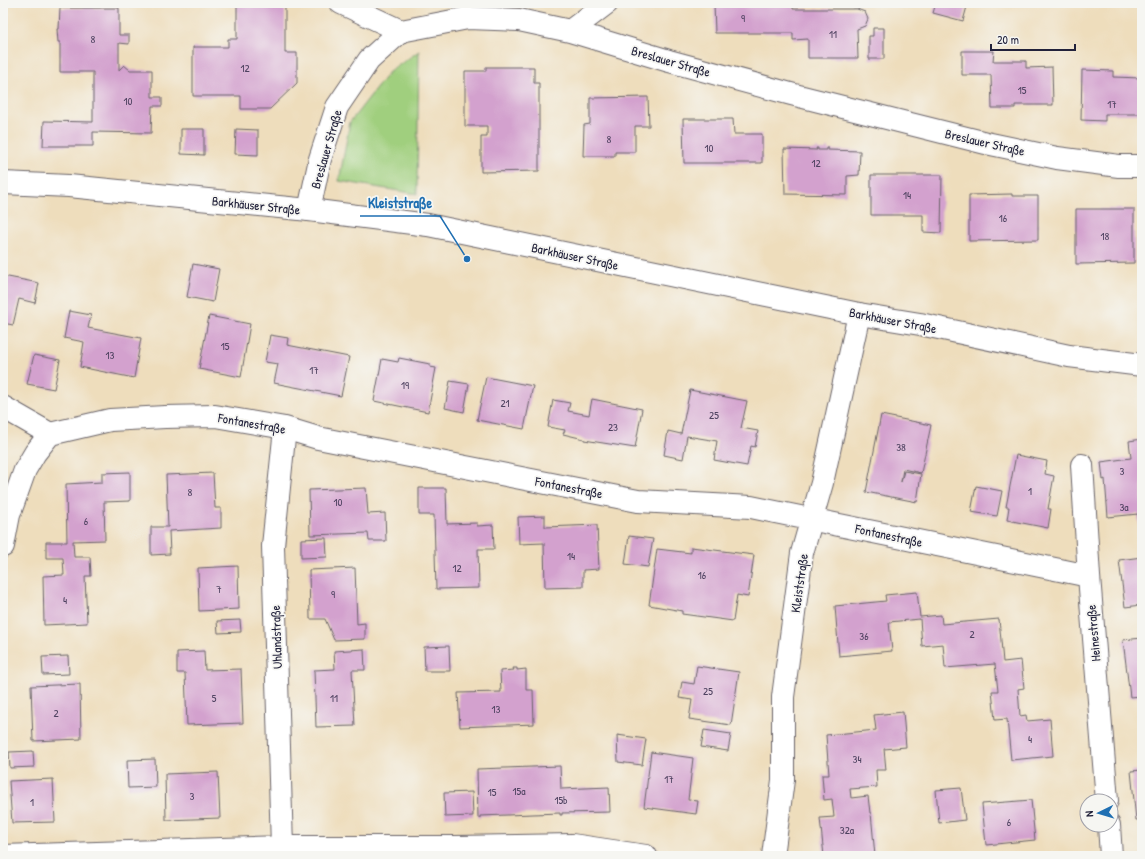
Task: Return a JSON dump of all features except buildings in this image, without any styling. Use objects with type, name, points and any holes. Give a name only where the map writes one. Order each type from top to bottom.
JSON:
[{"type":"street","points":[[340,3],[401,31]]},
{"type":"street","points":[[570,31],[607,3]]},
{"type":"street","name":"Breslauer Straße","points":[[309,210],[320,159],[337,107],[369,60],[401,31],[468,18],[519,20],[570,31],[669,61],[783,92],[986,143],[1057,158],[1119,166],[1142,166]]},
{"type":"street","name":"Barkhäuser Straße","points":[[3,183],[69,186],[309,210],[428,225],[859,314],[920,324],[1069,356],[1142,365]]},
{"type":"street","name":"Kleiststraße","points":[[773,856],[783,780],[783,697],[802,553],[822,483],[859,314]]},
{"type":"street","points":[[3,407],[50,434],[35,453],[25,470],[9,515],[3,546]]},
{"type":"street","name":"Fontanestraße","points":[[50,434],[110,420],[179,416],[215,416],[286,428],[318,438],[638,501],[751,507],[1089,576]]},
{"type":"street","name":"Uhlandstraße","points":[[282,847],[273,546],[286,428]]},
{"type":"street","name":"Heinestraße","points":[[1082,464],[1089,576],[1106,793]]},
{"type":"street","points":[[1110,833],[1111,856]]},
{"type":"street","points":[[3,856],[282,847],[457,852],[572,845],[646,856]]},
{"type":"green space","points":[[419,51],[417,194],[339,181],[350,122],[389,72]]},
{"type":"place","name":"Kleiststraße","points":[[467,259]]}]
